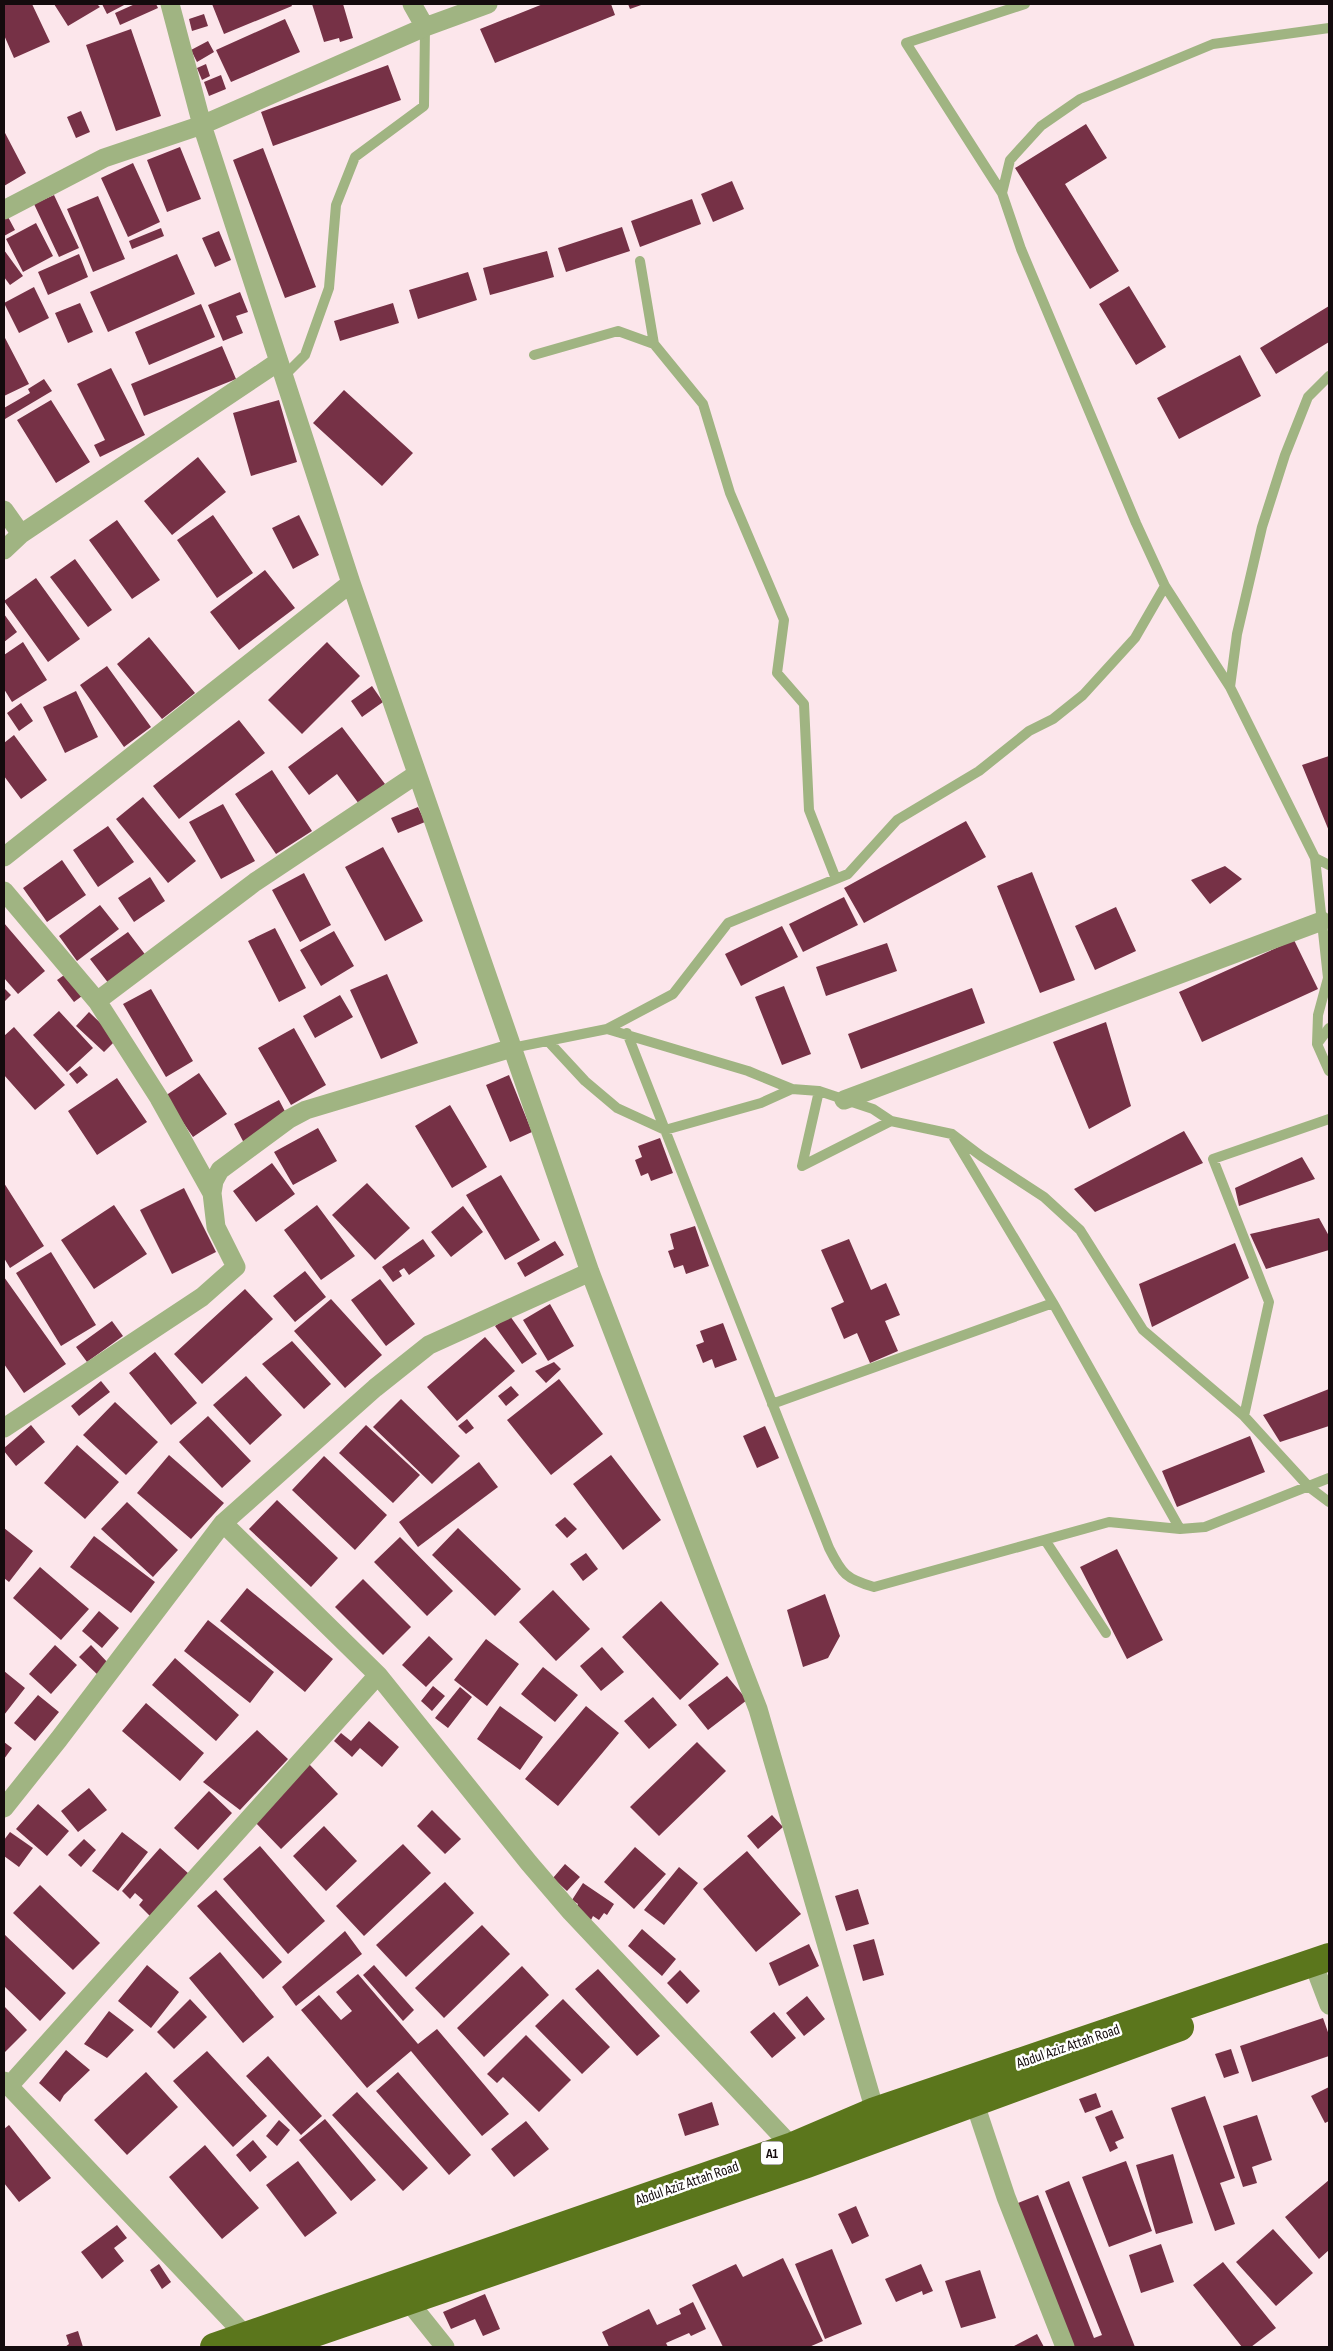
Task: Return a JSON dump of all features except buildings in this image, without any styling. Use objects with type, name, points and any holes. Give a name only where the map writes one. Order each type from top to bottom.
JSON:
[{"type":"highway","name":"Abdul Aziz Attah Road","points":[[282,2346],[409,2302],[800,2155],[875,2111],[1325,1968]]},
{"type":"highway","name":"Abdul Aziz Attah Road","points":[[214,2347],[248,2342],[800,2155],[975,2104],[1325,1968]]},
{"type":"street","points":[[170,4],[202,125],[351,583],[590,1272],[758,1709],[875,2111]]},
{"type":"street","points":[[412,4],[425,28]]},
{"type":"street","points":[[4,210],[104,158],[202,125],[425,28],[488,4]]},
{"type":"street","points":[[4,550],[21,534],[280,369]]},
{"type":"street","points":[[4,510],[21,534]]},
{"type":"street","points":[[4,857],[351,583]]},
{"type":"street","points":[[97,1001],[254,882],[417,774]]},
{"type":"street","points":[[4,891],[97,1001],[159,1098],[212,1192],[216,1228],[236,1267],[202,1297],[4,1428]]},
{"type":"street","points":[[844,1100],[1322,921]]},
{"type":"street","points":[[212,1192],[220,1170],[289,1119],[306,1110],[512,1048]]},
{"type":"street","points":[[4,1808],[59,1739],[223,1523],[376,1388],[429,1345],[590,1272]]},
{"type":"street","points":[[223,1523],[378,1675],[529,1863],[571,1912],[800,2155]]},
{"type":"street","points":[[248,2342],[6,2084],[378,1675]]},
{"type":"street","points":[[1325,1968],[1329,2006]]},
{"type":"street","points":[[975,2104],[1006,2197],[1065,2347]]},
{"type":"street","points":[[409,2302],[444,2347]]},
{"type":"lane","points":[[1025,4],[906,43],[1002,193],[1021,249],[1136,523],[1165,586],[1230,687],[1315,858],[1328,978],[1318,1015],[1317,1044],[1329,1071]]},
{"type":"lane","points":[[280,369],[305,356],[329,288],[336,205],[355,157],[424,106],[425,28]]},
{"type":"lane","points":[[1002,193],[1010,160],[1041,126],[1080,99],[1213,44],[1329,28]]},
{"type":"lane","points":[[640,261],[654,344],[703,404],[730,493],[784,620],[777,673],[804,704],[809,810],[836,879]]},
{"type":"lane","points":[[534,355],[618,331],[654,344]]},
{"type":"lane","points":[[1230,687],[1237,634],[1262,527],[1284,456],[1308,397],[1329,376]]},
{"type":"lane","points":[[512,1048],[607,1029],[673,994],[728,923],[848,874],[897,820],[979,771],[1029,731],[1054,719],[1083,695],[1135,638],[1165,586]]},
{"type":"lane","points":[[1315,858],[1329,865]]},
{"type":"lane","points":[[1317,1044],[1329,1028]]},
{"type":"lane","points":[[607,1029],[627,1033],[748,1072],[792,1089],[819,1091],[873,1109],[891,1122],[952,1134],[981,1156],[1044,1196],[1080,1230],[1143,1330],[1244,1416],[1309,1487],[1329,1502]]},
{"type":"lane","points":[[627,1033],[829,1548],[838,1566],[851,1580],[874,1587],[1109,1522],[1180,1530],[1205,1527],[1329,1478]]},
{"type":"lane","points":[[548,1041],[585,1081],[617,1108],[665,1130],[761,1103],[792,1089]]},
{"type":"lane","points":[[819,1091],[802,1166],[891,1122]]},
{"type":"lane","points":[[1244,1416],[1268,1302],[1213,1159],[1329,1119]]},
{"type":"lane","points":[[952,1134],[1053,1303],[1180,1530]]},
{"type":"lane","points":[[772,1404],[1053,1303]]},
{"type":"lane","points":[[1046,1540],[1106,1634]]}]
